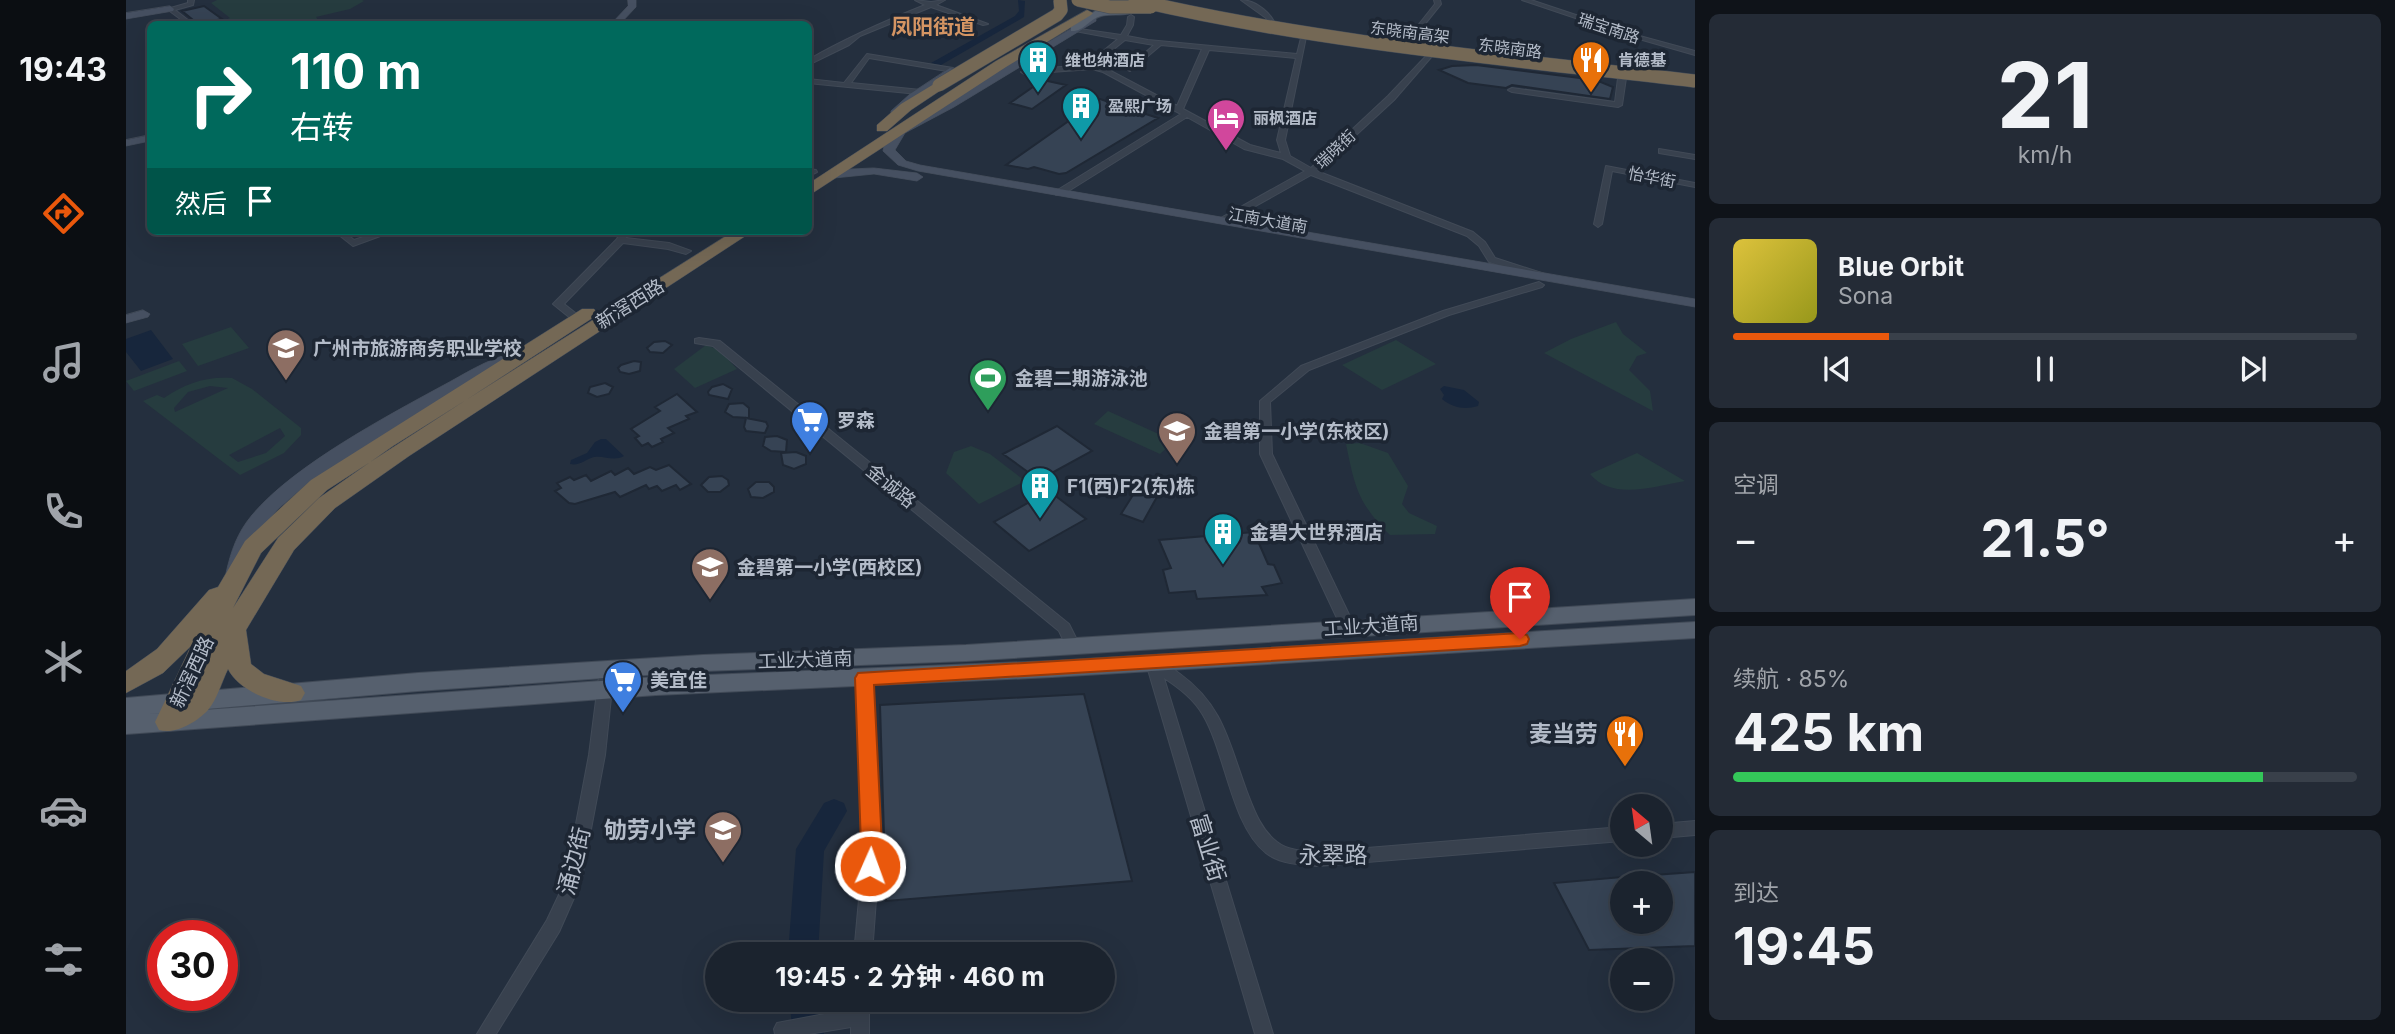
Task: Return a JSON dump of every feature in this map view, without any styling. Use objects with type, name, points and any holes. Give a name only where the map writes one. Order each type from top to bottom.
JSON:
[{"type":"highway","points":[[1190,0],[1249,21],[1373,42]]},
{"type":"highway","name":"东晓南高架","points":[[1128,1],[1242,23],[1373,42],[1695,82]]},
{"type":"highway","name":"东晓南高架","points":[[1128,1],[1282,33],[1695,82]]},
{"type":"highway","points":[[812,171],[1084,7],[1100,5],[1133,8],[1167,4]]},
{"type":"highway","points":[[882,128],[906,107],[939,85],[1054,17],[1061,10],[1059,5]]},
{"type":"highway","points":[[812,188],[1084,7]]},
{"type":"highway","name":"新滘西路","points":[[182,709],[234,578],[253,547],[389,438],[712,235]]},
{"type":"highway","name":"新滘西路","points":[[182,709],[234,628],[265,573],[316,499],[401,451],[739,235]]},
{"type":"highway","points":[[126,683],[155,666],[179,645],[234,578]]},
{"type":"highway","points":[[234,628],[234,656],[242,674],[258,684],[292,693]]},
{"type":"main road","points":[[618,21],[632,7],[632,0]]},
{"type":"main road","points":[[1084,7],[1115,0]]},
{"type":"main road","name":"东晓南路","points":[[1115,0],[1167,4],[1304,38],[1622,78],[1695,82]]},
{"type":"main road","name":"东晓南路","points":[[1145,0],[1274,27],[1695,82]]},
{"type":"main road","points":[[1084,7],[1128,1]]},
{"type":"main road","points":[[1084,7],[1167,4]]},
{"type":"main road","points":[[882,128],[897,110],[918,92],[1059,5],[1083,6],[1093,8],[1059,5]]},
{"type":"main road","points":[[901,131],[950,105],[1075,29],[1084,7]]},
{"type":"main road","points":[[126,15],[170,9]]},
{"type":"main road","name":"江南大道南","points":[[901,131],[890,145],[889,151],[908,165],[1695,303]]},
{"type":"main road","points":[[126,143],[147,139]]},
{"type":"main road","name":"江南大道南","points":[[834,174],[862,170],[897,173],[1695,313]]},
{"type":"main road","points":[[1676,300],[1695,295]]},
{"type":"main road","points":[[126,319],[143,314]]},
{"type":"main road","points":[[234,578],[239,550],[247,534],[261,516],[293,487],[337,456],[443,390],[526,351]]},
{"type":"main road","name":"工业大道南","points":[[126,707],[182,709],[292,693],[606,679],[703,663],[900,657],[1073,646],[1149,652],[1309,629],[1695,607]]},
{"type":"main road","points":[[1309,629],[1318,651]]},
{"type":"main road","points":[[126,725],[182,709],[606,679],[864,678],[1149,652],[1318,651],[1695,630]]},
{"type":"main road","points":[[126,701],[182,709]]},
{"type":"street","points":[[170,9],[191,4],[191,0]]},
{"type":"street","points":[[918,0],[985,24]]},
{"type":"street","points":[[812,61],[826,52],[852,43],[858,35],[942,0]]},
{"type":"street","points":[[1244,0],[1269,17],[1274,27]]},
{"type":"street","points":[[1406,44],[1433,13],[1438,4],[1437,0]]},
{"type":"street","name":"瑞宝南路","points":[[1525,0],[1695,53]]},
{"type":"street","points":[[170,9],[186,21]]},
{"type":"street","points":[[1087,68],[1123,38],[1132,24],[1131,17]]},
{"type":"street","points":[[1075,29],[1160,43],[1300,56]]},
{"type":"street","points":[[1286,157],[1281,140],[1304,38]]},
{"type":"street","points":[[852,43],[867,56],[953,71]]},
{"type":"street","points":[[1130,69],[1160,43]]},
{"type":"street","points":[[1059,193],[1182,113],[1206,48]]},
{"type":"street","name":"瑞晓街","points":[[1222,221],[1312,171],[1391,98],[1431,54]]},
{"type":"street","points":[[847,85],[867,56]]},
{"type":"street","points":[[1024,72],[1087,68],[1105,70],[1247,147],[1286,157],[1312,171],[1470,234],[1482,244],[1493,260],[1553,278]]},
{"type":"street","points":[[1512,90],[1618,105],[1622,78]]},
{"type":"street","points":[[812,81],[918,92]]},
{"type":"street","points":[[1662,151],[1695,157]]},
{"type":"street","name":"怡华街","points":[[1598,224],[1609,169],[1695,185]]},
{"type":"street","points":[[343,235],[353,243],[378,235]]},
{"type":"street","points":[[578,319],[558,304],[623,235],[686,251]]},
{"type":"street","points":[[1348,627],[1266,454],[1265,401],[1305,368],[1446,313],[1539,285]]},
{"type":"street","name":"金诚路","points":[[699,341],[716,343],[1063,628],[1073,646]]},
{"type":"street","name":"永翠路","points":[[1149,652],[1208,710],[1255,827],[1272,848],[1288,856],[1318,859],[1610,835]]},
{"type":"street","name":"富业街","points":[[1149,652],[1264,1034]]},
{"type":"street","points":[[864,678],[872,845],[864,942]]},
{"type":"street","name":"涌边街","points":[[486,1034],[553,926],[573,881],[597,755],[606,679]]},
{"type":"street","points":[[1673,830],[1695,828]]},
{"type":"street","points":[[788,1031],[859,1017]]},
{"type":"green space","points":[[217,0],[364,1],[350,9],[316,17],[318,20],[316,21],[223,21],[230,18],[211,3]]},
{"type":"green space","points":[[1616,322],[1623,334],[1647,353],[1637,356],[1629,370],[1650,391],[1653,411],[1544,353],[1571,339]]},
{"type":"green space","points":[[231,327],[249,348],[198,366],[182,344]]},
{"type":"green space","points":[[1396,340],[1436,364],[1382,390],[1342,365]]},
{"type":"green space","points":[[706,345],[719,350],[737,369],[695,388],[674,369]]},
{"type":"green space","points":[[179,361],[187,371],[134,391],[126,381]]},
{"type":"green space","points":[[232,378],[252,389],[301,428],[301,435],[284,453],[240,475],[143,401],[157,395],[164,398],[196,382]],"holes":[[[210,386],[228,388],[175,412],[174,408],[188,392]],[[280,428],[285,436],[266,453],[238,462],[229,455]]]},
{"type":"green space","points":[[1108,411],[1174,441],[1160,454],[1094,424]]},
{"type":"green space","points":[[1360,443],[1388,453],[1408,486],[1402,504],[1409,513],[1437,526],[1435,534],[1390,535],[1379,524],[1364,504],[1352,472],[1346,444]]},
{"type":"green space","points":[[971,446],[990,454],[1025,481],[979,504],[946,473],[954,452]]},
{"type":"green space","points":[[1637,453],[1685,481],[1634,490],[1610,487],[1590,474]]},
{"type":"water","points":[[1018,0],[1025,1],[1024,17],[941,65],[931,63],[1015,16],[1019,11]]},
{"type":"water","points":[[151,330],[173,359],[141,371],[126,352],[126,339]]},
{"type":"water","points":[[1444,386],[1464,390],[1479,402],[1478,406],[1459,407],[1446,402],[1442,399],[1444,395],[1440,389]]},
{"type":"water","points":[[606,439],[624,456],[594,457],[570,464],[571,460],[587,453],[595,442]]},
{"type":"building","points":[[204,6],[222,19],[194,21],[182,11]]},
{"type":"building","points":[[1476,65],[1596,80],[1613,87],[1610,99],[1512,85],[1506,88],[1468,83],[1439,70],[1452,66]]},
{"type":"building","name":"维也纳酒店","points":[[1043,80],[1066,85],[1032,109],[1010,103]]},
{"type":"building","name":"盈熙广场","points":[[1100,99],[1158,118],[1066,173],[1006,165]]},
{"type":"building","points":[[665,341],[672,345],[663,353],[650,352],[647,348],[654,342]]},
{"type":"building","points":[[641,362],[640,371],[629,374],[620,372],[618,368],[621,365]]},
{"type":"building","points":[[605,383],[613,387],[609,394],[597,397],[588,393],[590,387]]},
{"type":"building","points":[[723,384],[732,389],[728,399],[709,395],[712,387]]},
{"type":"building","points":[[677,394],[697,412],[686,416],[689,419],[668,428],[674,433],[661,439],[663,442],[652,447],[648,443],[642,446],[635,438],[639,436],[631,429],[660,411],[655,407]]},
{"type":"building","points":[[743,403],[749,408],[749,418],[733,417],[725,412],[729,404]]},
{"type":"building","points":[[746,418],[766,422],[768,426],[765,433],[746,431]]},
{"type":"building","points":[[1057,426],[1092,451],[1039,480],[1003,454]]},
{"type":"building","points":[[777,436],[787,440],[786,452],[771,451],[763,446],[765,437]]},
{"type":"building","points":[[796,452],[806,456],[806,464],[794,469],[783,465],[781,453]]},
{"type":"building","points":[[669,465],[691,484],[680,490],[676,485],[662,491],[657,486],[649,489],[646,485],[620,497],[615,492],[575,504],[569,503],[555,491],[561,488],[557,483],[570,477],[574,480],[586,475],[591,481],[611,471],[615,475],[628,468],[634,474],[650,467],[656,470]]},
{"type":"building","points":[[722,476],[728,480],[729,485],[720,492],[708,492],[701,485],[709,477]]},
{"type":"building","points":[[1143,479],[1163,486],[1143,522],[1121,514]]},
{"type":"building","points":[[756,482],[769,482],[774,487],[774,492],[763,498],[751,497],[748,489]]},
{"type":"building","name":"F1(西)F2(东)栋","points":[[1049,491],[1086,519],[1029,551],[994,522]]},
{"type":"building","name":"金碧大世界酒店","points":[[1254,532],[1268,564],[1274,565],[1282,583],[1262,587],[1267,595],[1197,599],[1195,591],[1169,593],[1163,570],[1171,568],[1159,540]]},
{"type":"building","points":[[1084,694],[1132,881],[886,901],[880,705]]},
{"type":"building","points":[[1695,872],[1695,946],[1589,950],[1554,883],[1610,878],[1610,934],[1673,934],[1673,874]]},
{"type":"waterway","points":[[804,942],[810,849],[834,811]]},
{"type":"waterway","points":[[806,1012],[808,1034]]},
{"type":"place","name":"维也纳酒店","points":[[1038,94]]},
{"type":"place","name":"肯德基","points":[[1591,94]]},
{"type":"place","name":"盈熙广场","points":[[1081,140]]},
{"type":"place","name":"丽枫酒店","points":[[1226,152]]},
{"type":"place","name":"广州市旅游商务职业学校","points":[[286,382]]},
{"type":"place","name":"金碧二期游泳池","points":[[988,412]]},
{"type":"place","name":"罗森","points":[[810,454]]},
{"type":"place","name":"金碧第一小学(东校区)","points":[[1177,465]]},
{"type":"place","name":"F1(西)F2(东)栋","points":[[1040,520]]},
{"type":"place","name":"金碧大世界酒店","points":[[1223,566]]},
{"type":"place","name":"金碧第一小学(西校区)","points":[[710,601]]},
{"type":"place","name":"美宜佳","points":[[623,714]]},
{"type":"place","name":"麦当劳","points":[[1625,768]]},
{"type":"place","name":"劬劳小学","points":[[723,864]]},
{"type":"district","name":"凤阳街道","points":[[933,26]]},
{"type":"route","points":[[870,866],[872,845],[864,678],[1520,639]]}]
